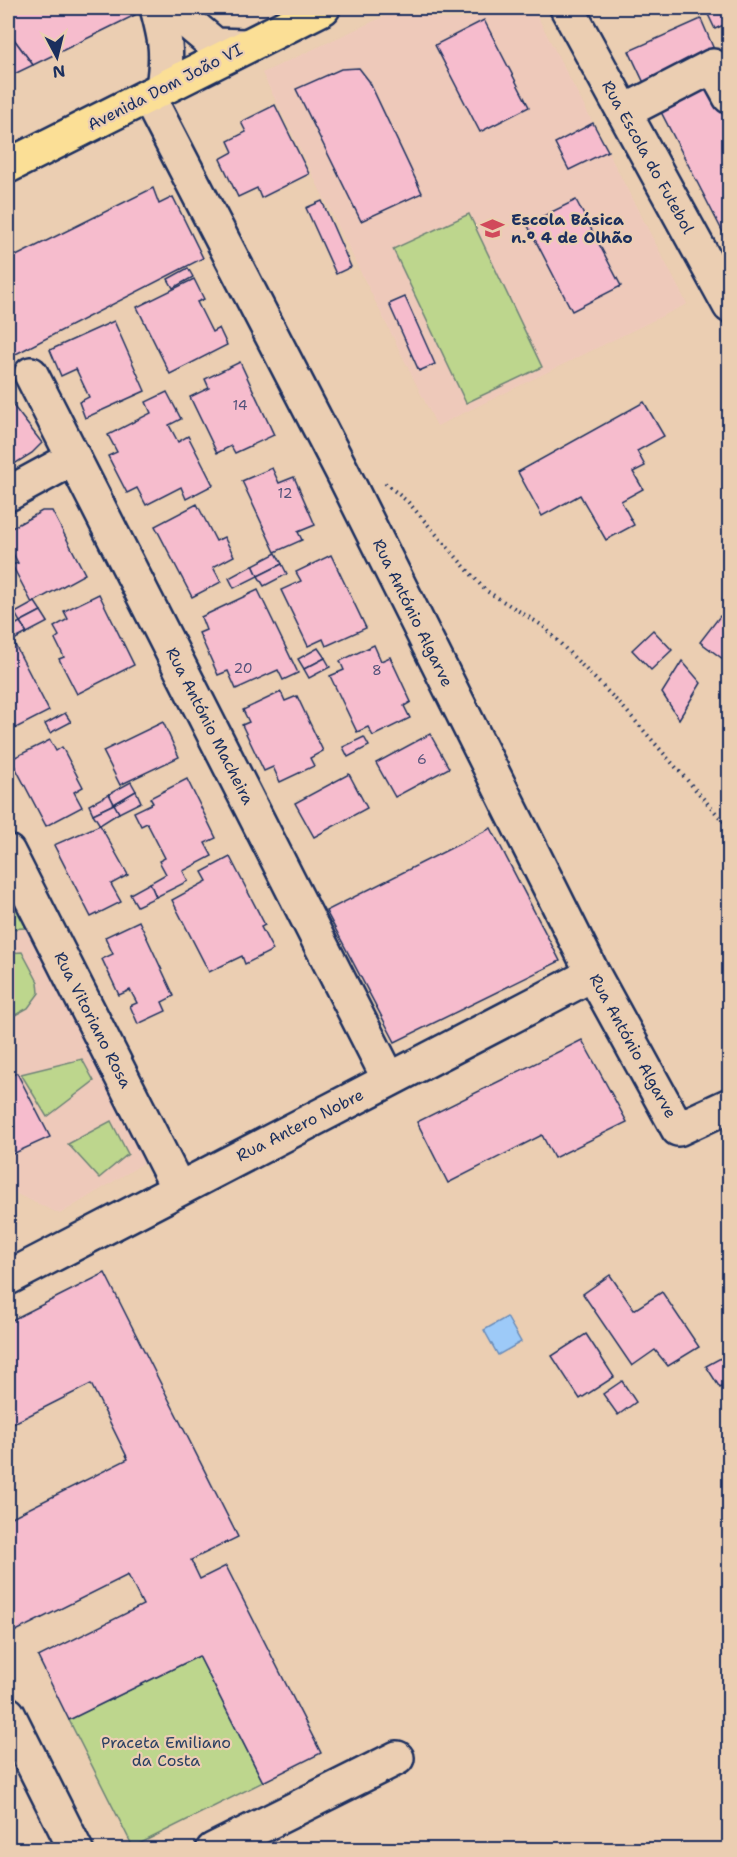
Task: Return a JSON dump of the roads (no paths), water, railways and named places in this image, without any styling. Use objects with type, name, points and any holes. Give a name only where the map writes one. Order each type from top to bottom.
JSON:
[{"type":"main road","name":"Avenida Dom João VI","points":[[8,166],[323,8]]},
{"type":"street","points":[[155,92],[167,53],[166,39],[157,8]]},
{"type":"street","points":[[171,8],[215,45],[246,46]]},
{"type":"street","name":"Rua Escola do Futebol","points":[[567,8],[729,306]]},
{"type":"street","points":[[624,112],[713,66],[729,97]]},
{"type":"street","name":"Rua António Algarve","points":[[155,92],[593,974],[678,1129],[729,1105]]},
{"type":"street","name":"Rua António Macheira","points":[[31,374],[389,1079]]},
{"type":"street","points":[[8,494],[74,458]]},
{"type":"street","name":"Rua Vitoriano Rosa","points":[[8,852],[178,1188]]},
{"type":"street","name":"Rua Antero Nobre","points":[[8,1278],[593,974]]},
{"type":"street","points":[[8,1714],[76,1850]]},
{"type":"street","points":[[213,1850],[398,1758]]},
{"type":"water","points":[[507,1317],[521,1342],[498,1355],[484,1330]]},
{"type":"place","name":"Escola Básica n.º 4 de Olhão","points":[[493,228]]},
{"type":"park label","name":"Praceta Emiliano da Costa","points":[[166,1751]]}]
